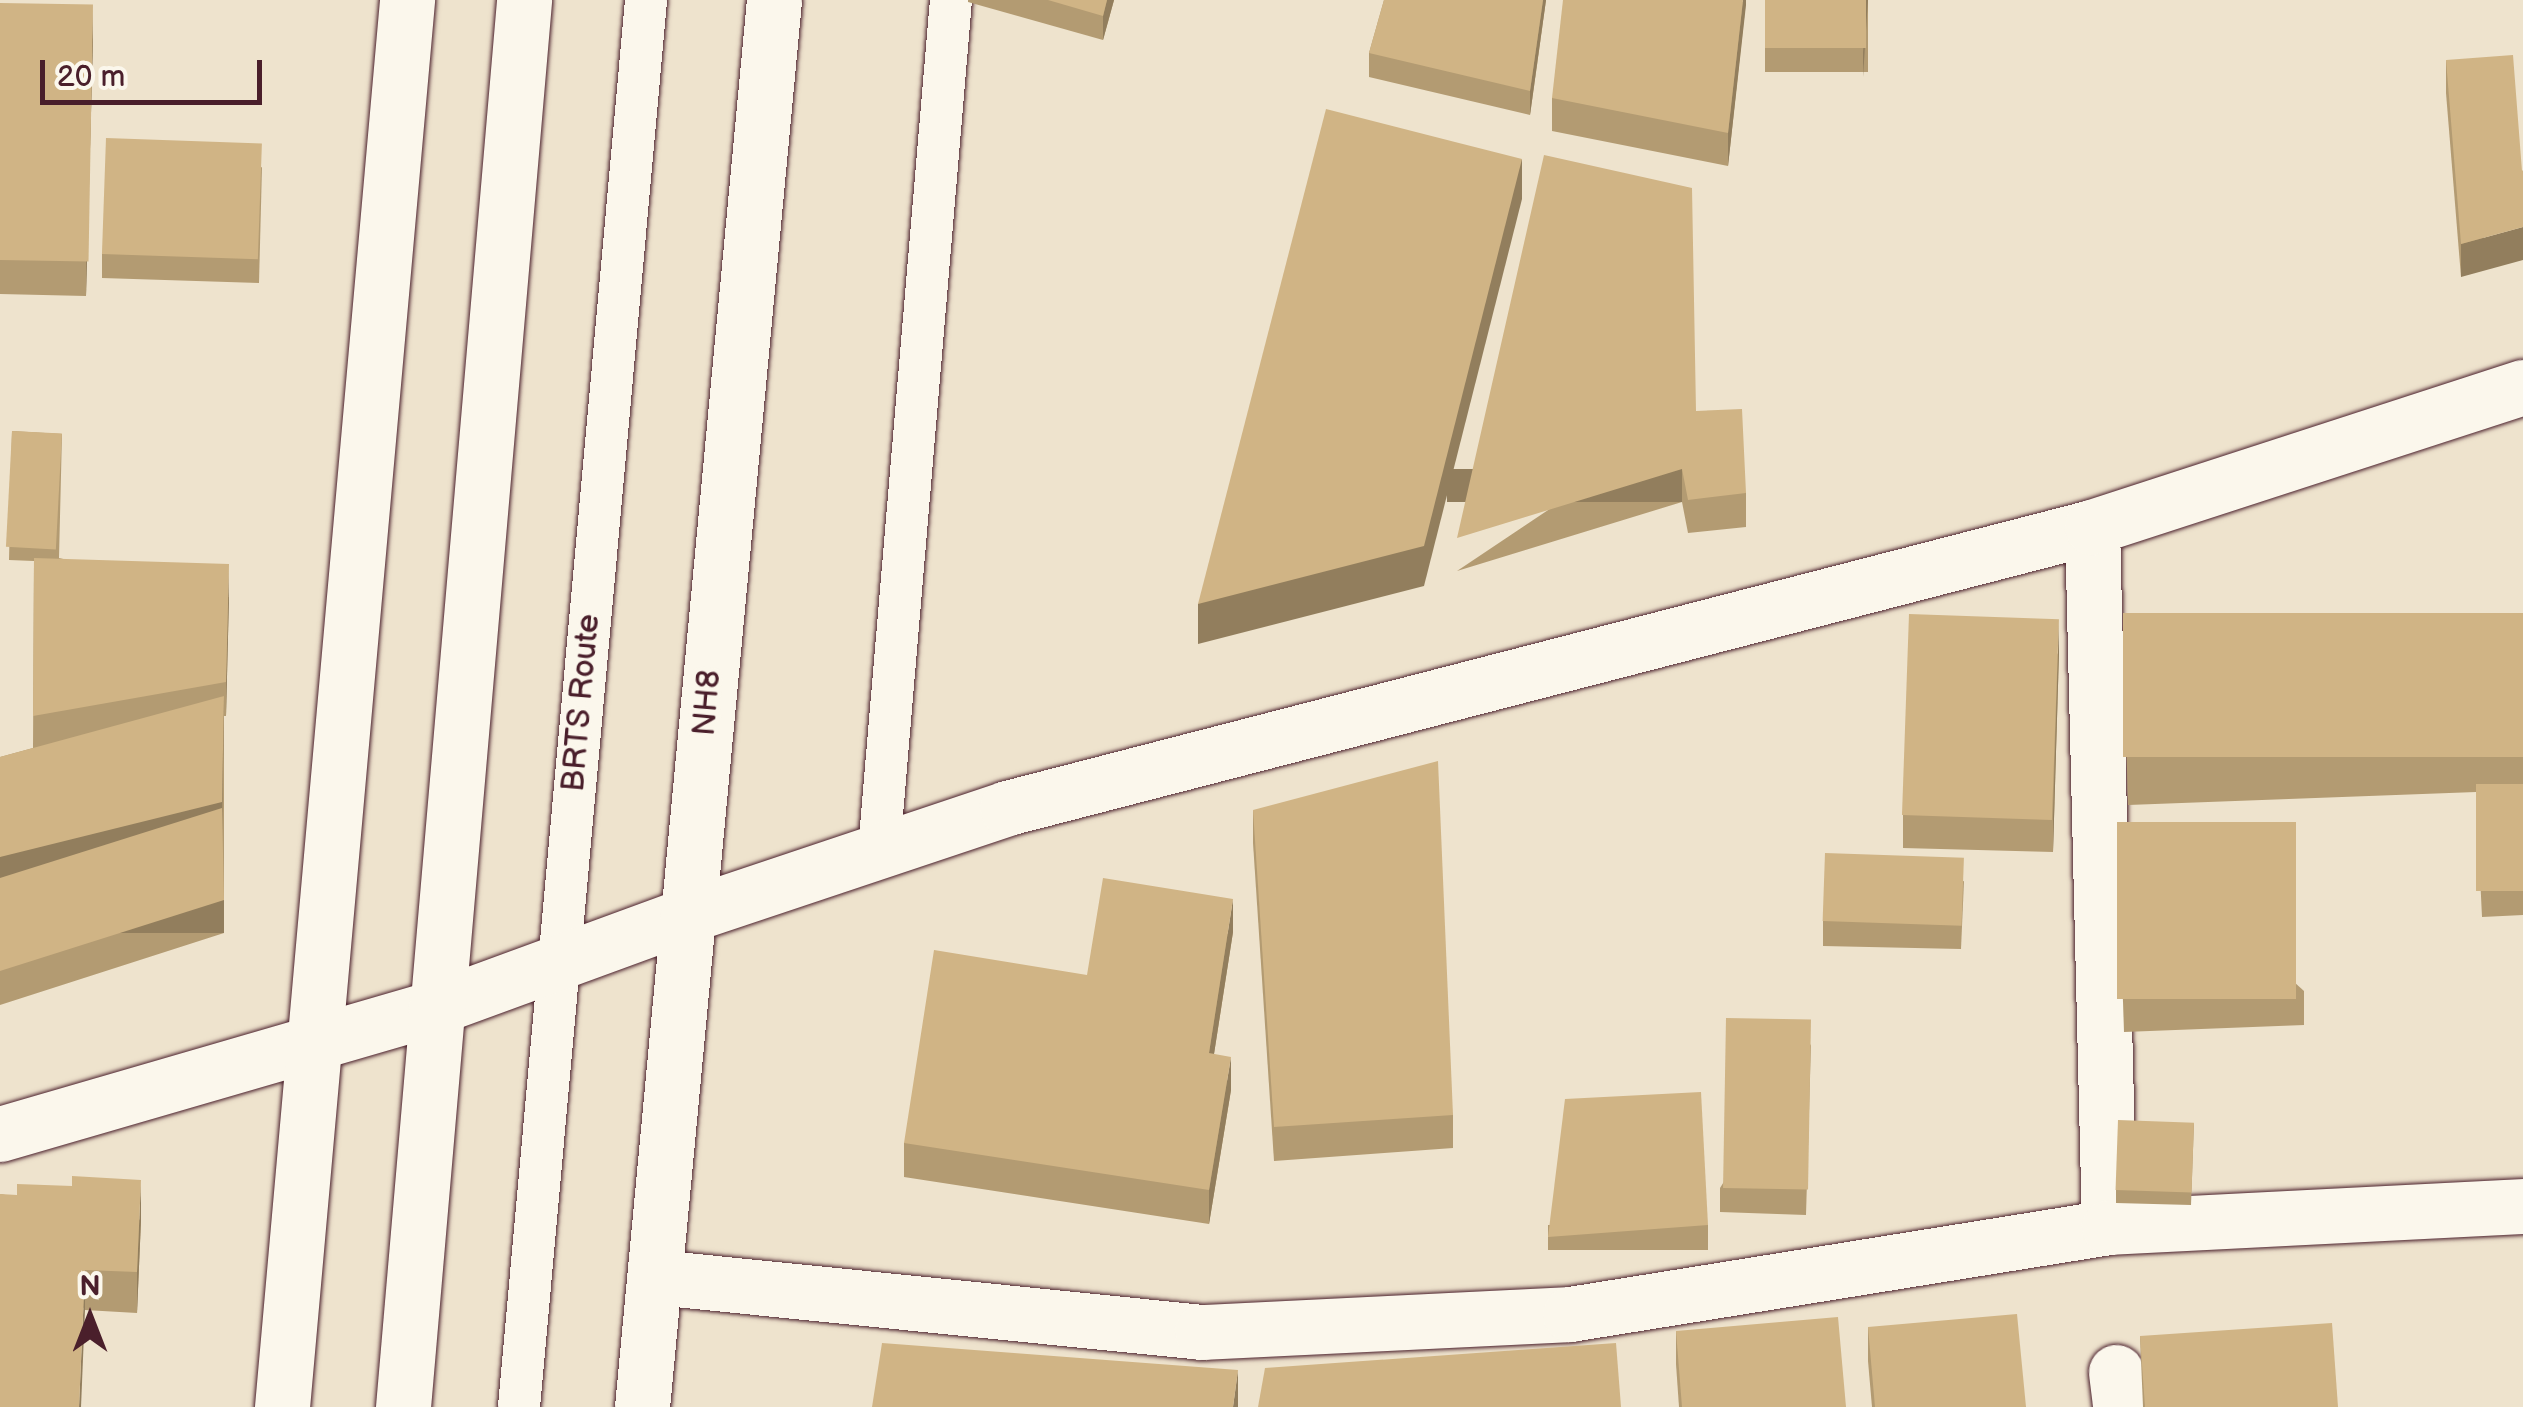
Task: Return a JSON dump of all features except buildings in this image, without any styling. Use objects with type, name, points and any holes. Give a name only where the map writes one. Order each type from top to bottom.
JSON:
[{"type":"street","points":[[282,1407],[408,0]]},
{"type":"street","points":[[402,1407],[524,0]]},
{"type":"street","name":"NH8","points":[[642,1407],[774,0]]},
{"type":"street","points":[[0,1134],[436,1007],[688,915],[1007,808],[2092,527],[2523,386]]},
{"type":"street","points":[[2092,527],[2109,1227]]},
{"type":"street","points":[[656,1277],[1202,1332],[1570,1314],[2109,1227],[2523,1206]]},
{"type":"lane","name":"BRTS Route","points":[[519,1407],[646,0]]},
{"type":"lane","points":[[879,850],[951,0]]}]
